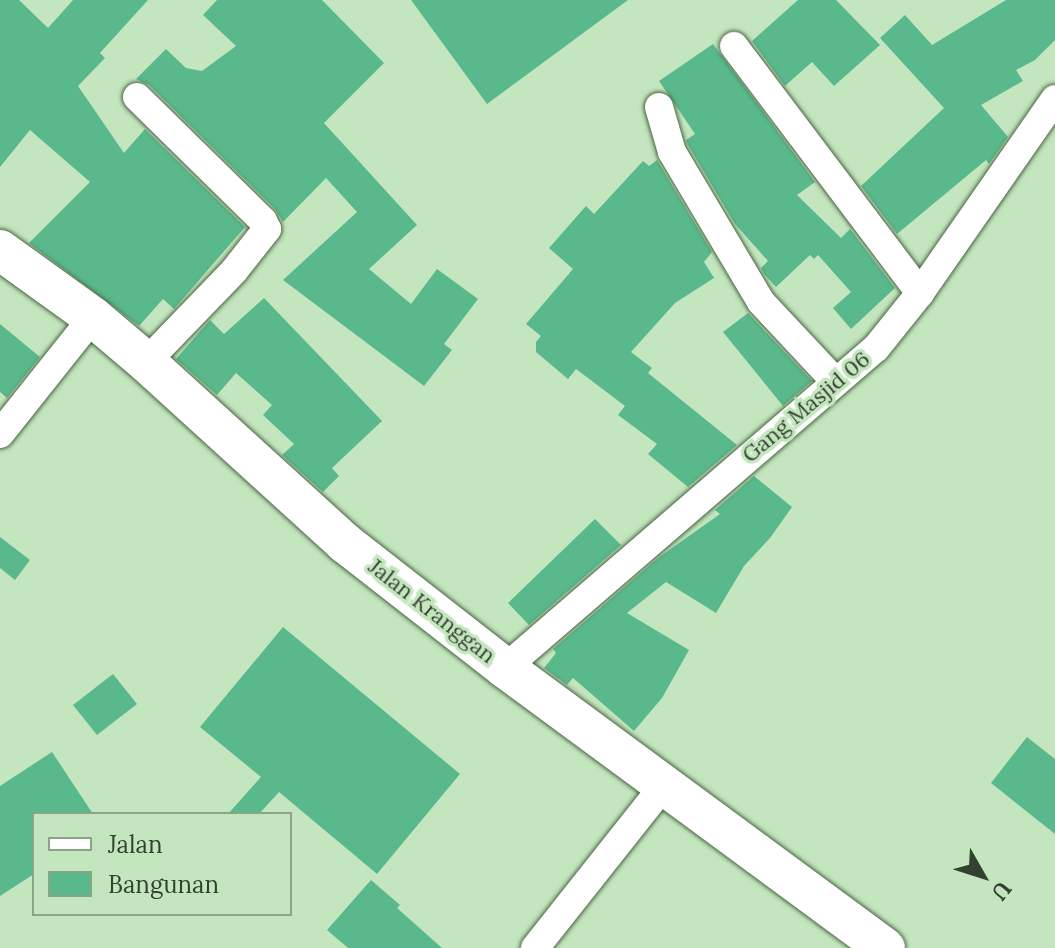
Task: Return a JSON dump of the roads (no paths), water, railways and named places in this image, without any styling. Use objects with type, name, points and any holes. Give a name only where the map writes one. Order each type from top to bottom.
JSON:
[{"type":"main road","name":"Jalan Kranggan","points":[[0,250],[93,317],[315,518],[505,668],[666,783],[885,948]]},
{"type":"street","points":[[734,46],[920,293]]},
{"type":"street","points":[[137,97],[263,221],[267,229],[234,271],[146,362]]},
{"type":"street","name":"Gang Masjid 06","points":[[505,668],[876,348],[920,293],[1055,99]]},
{"type":"street","points":[[659,107],[672,152],[761,302],[835,381]]},
{"type":"street","points":[[0,434],[93,317]]},
{"type":"street","points":[[535,948],[666,783]]}]
